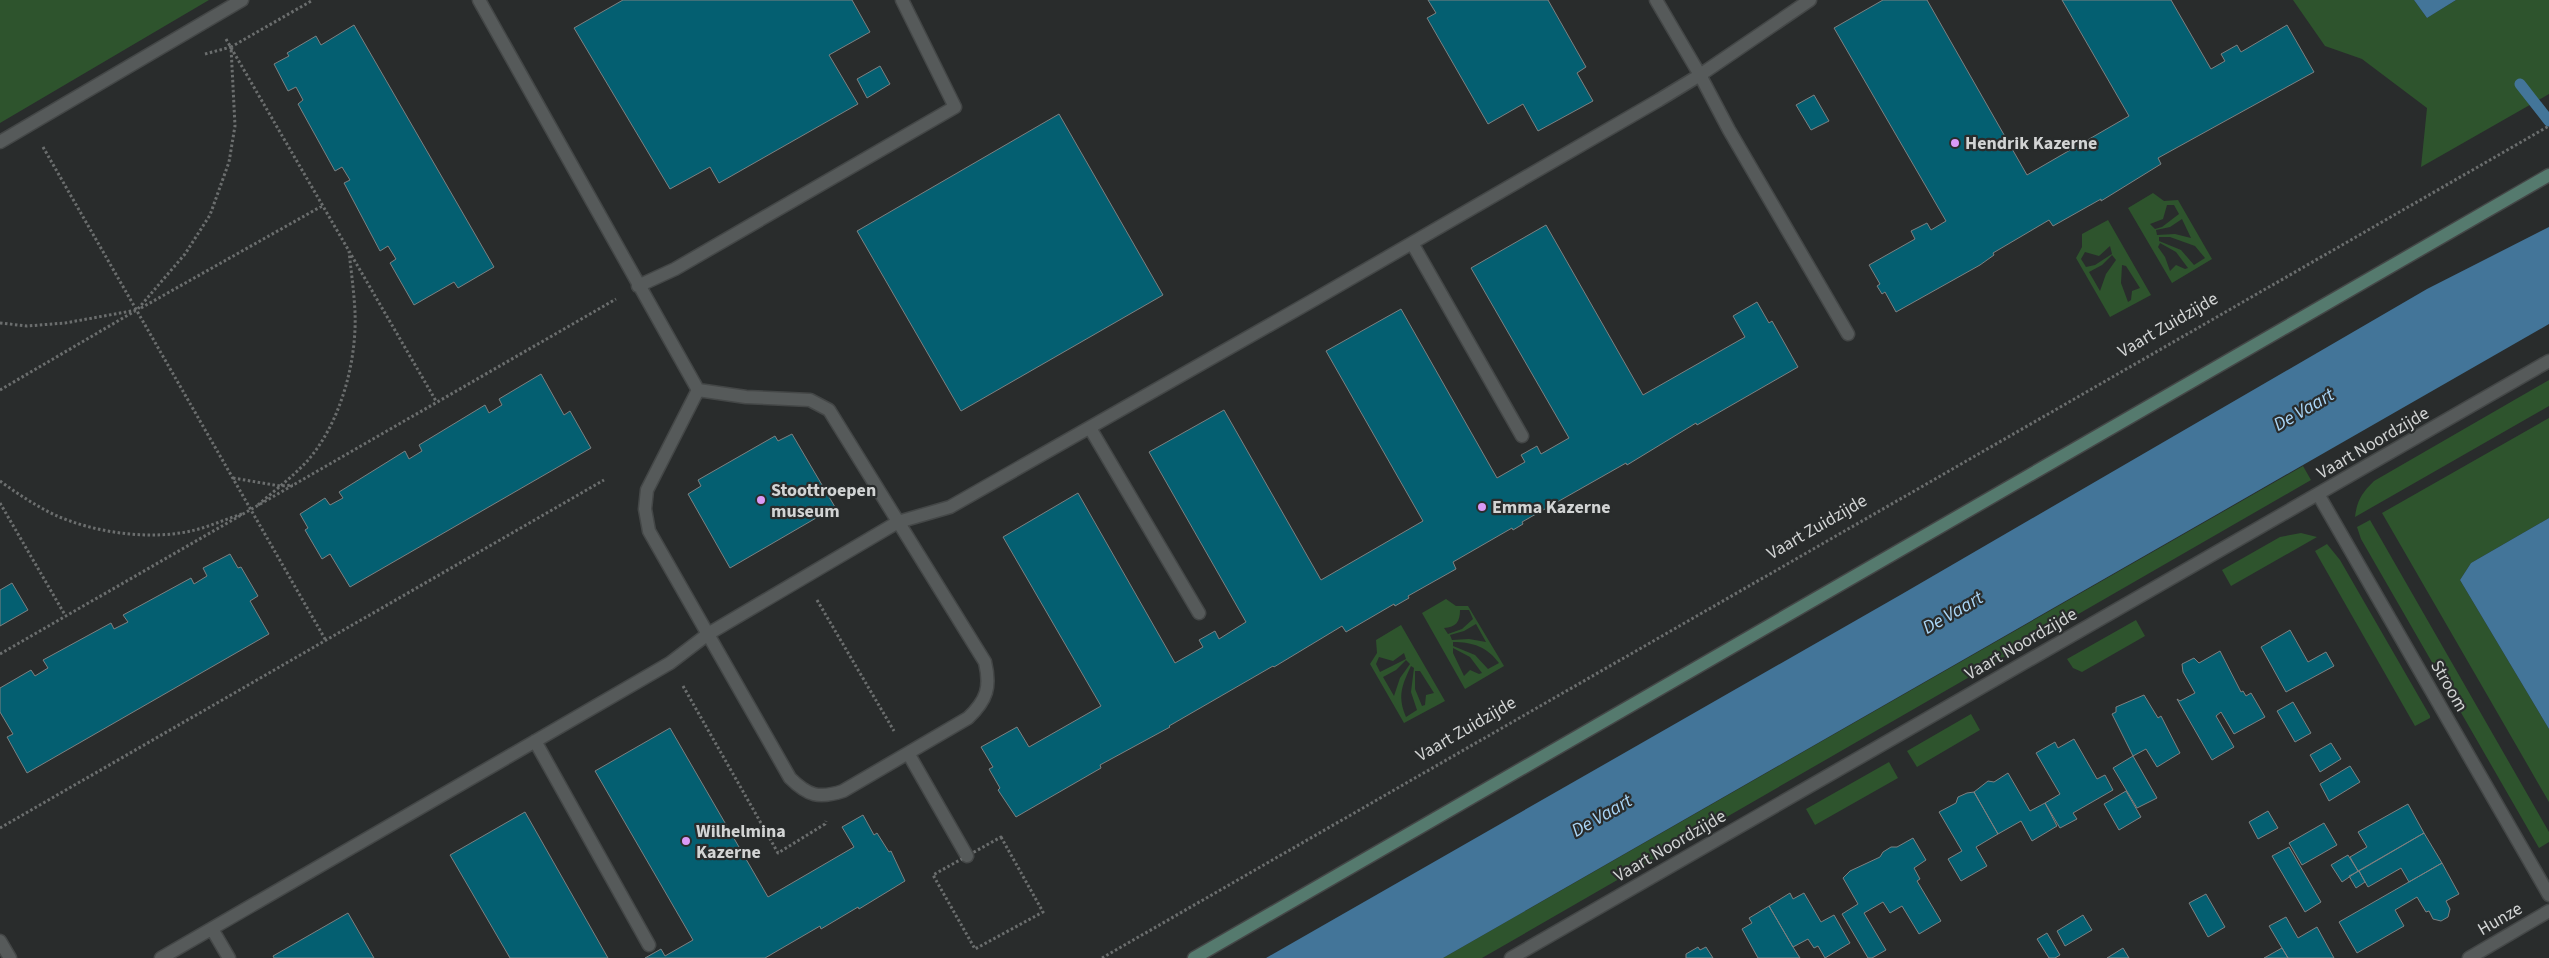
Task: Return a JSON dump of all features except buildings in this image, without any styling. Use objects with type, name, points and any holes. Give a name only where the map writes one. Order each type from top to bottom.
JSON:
[{"type":"main road","points":[[1194,958],[2549,174]]},
{"type":"street","points":[[0,142],[242,0]]},
{"type":"street","points":[[479,0],[698,390]]},
{"type":"street","points":[[638,286],[675,269],[955,107],[902,0]]},
{"type":"street","points":[[1656,0],[1700,75],[1729,130],[1848,334]]},
{"type":"street","points":[[162,958],[670,663],[708,634],[898,522],[950,507],[1412,243],[1700,75],[1810,0]]},
{"type":"street","points":[[1412,243],[1522,436]]},
{"type":"street","name":"Vaart Noordzijde","points":[[1511,958],[2549,361]]},
{"type":"street","points":[[698,390],[746,397],[810,400],[829,410],[985,662],[988,675],[987,690],[982,706],[968,718],[843,791],[829,795],[815,795],[801,790],[790,778],[649,531],[644,509],[648,490],[698,390]]},
{"type":"street","points":[[1090,428],[1199,613]]},
{"type":"street","name":"Stroom","points":[[2318,494],[2549,895]]},
{"type":"street","points":[[535,741],[649,944]]},
{"type":"street","points":[[908,753],[967,856]]},
{"type":"street","name":"Hunze","points":[[2468,958],[2549,911]]},
{"type":"street","points":[[212,929],[229,958]]},
{"type":"street","points":[[0,941],[10,958]]},
{"type":"path","points":[[231,47],[312,0]]},
{"type":"path","points":[[213,16],[436,401]]},
{"type":"path","points":[[0,323],[27,326],[65,323],[137,310],[185,254],[210,215],[229,162],[235,126],[231,47]]},
{"type":"path","points":[[30,125],[325,639]]},
{"type":"path","name":"Vaart Zuidzijde","points":[[1102,958],[2549,126]]},
{"type":"path","points":[[0,390],[322,206]]},
{"type":"path","points":[[0,481],[28,501],[57,516],[90,527],[138,534],[171,534],[194,530],[251,510],[310,458],[332,422],[345,385],[353,352],[355,313],[349,251]]},
{"type":"path","points":[[0,654],[638,286]]},
{"type":"path","points":[[233,478],[280,486],[296,484]]},
{"type":"path","points":[[0,828],[325,639],[604,480]]},
{"type":"path","points":[[0,502],[65,615]]},
{"type":"path","points":[[804,578],[908,753]]},
{"type":"path","points":[[670,663],[778,853],[825,824],[829,795]]},
{"type":"path","points":[[1001,837],[1043,912],[975,949],[933,875],[967,856],[1001,837]]},
{"type":"green space","points":[[0,0],[209,0],[0,123]]},
{"type":"green space","points":[[2293,0],[2414,0],[2427,18],[2456,0],[2549,0],[2549,94],[2421,167],[2427,108],[2362,59],[2325,46]]},
{"type":"green space","points":[[2153,193],[2164,201],[2178,200],[2212,259],[2172,283],[2128,208]],"holes":[[[2167,205],[2174,205],[2179,214],[2162,227],[2155,229],[2150,224],[2163,219]],[[2182,219],[2191,238],[2175,234],[2157,235],[2156,230],[2170,227]],[[2159,237],[2170,237],[2195,246],[2205,258],[2194,265],[2181,250],[2159,241]],[[2160,243],[2176,252],[2188,268],[2185,269],[2176,265],[2170,271],[2165,257],[2158,247]]]},
{"type":"green space","points":[[2108,220],[2151,295],[2110,317],[2076,258],[2082,247],[2082,234]],"holes":[[[2110,246],[2112,254],[2095,265],[2086,267],[2081,259],[2085,252],[2099,256]],[[2112,255],[2116,260],[2106,274],[2100,291],[2089,272],[2102,265]],[[2122,265],[2126,266],[2140,288],[2132,291],[2131,300],[2128,302],[2121,283]]]},
{"type":"green space","points":[[2549,380],[2549,406],[2355,517],[2361,497],[2374,481]]},
{"type":"green space","points":[[2549,418],[2549,518],[2471,563],[2460,580],[2549,729],[2549,802],[2382,513]]},
{"type":"green space","points":[[2303,466],[2311,480],[1482,958],[1443,958]]},
{"type":"green space","points":[[2370,520],[2549,832],[2549,842],[2539,848],[2361,539],[2357,527]]},
{"type":"green space","points":[[2301,533],[2317,537],[2231,586],[2222,570],[2280,537]]},
{"type":"green space","points":[[2327,544],[2340,560],[2430,718],[2415,726],[2315,551]]},
{"type":"green space","points":[[1446,599],[1456,606],[1468,606],[1504,666],[1465,689],[1422,613]],"holes":[[[1460,610],[1469,610],[1473,619],[1462,629],[1448,634],[1444,628],[1456,623]],[[1476,624],[1486,642],[1469,639],[1452,640],[1450,635],[1464,631]],[[1453,642],[1479,646],[1490,653],[1499,663],[1488,669],[1475,655],[1453,646]],[[1453,648],[1470,657],[1482,673],[1479,674],[1470,670],[1464,676],[1453,653]]]},
{"type":"green space","points":[[2136,620],[2145,636],[2082,672],[2073,668],[2067,659]]},
{"type":"green space","points":[[1401,625],[1445,701],[1404,723],[1370,664],[1377,653],[1376,640]],"holes":[[[1404,653],[1406,659],[1380,672],[1376,664],[1379,657],[1393,661]],[[1406,660],[1410,664],[1400,678],[1394,696],[1383,677],[1396,670]],[[1411,666],[1414,668],[1411,692],[1417,710],[1406,717],[1401,697],[1403,685]],[[1415,671],[1420,671],[1434,693],[1426,695],[1425,705],[1422,706],[1415,689]]]},
{"type":"green space","points":[[1971,714],[1980,730],[1917,767],[1907,751]]},
{"type":"green space","points":[[1889,762],[1898,778],[1815,825],[1806,809]]},
{"type":"water","points":[[2414,0],[2456,0],[2427,18]]},
{"type":"water","name":"De Vaart","points":[[2549,227],[2549,324],[1443,958],[1266,958],[1902,594],[2427,289]]},
{"type":"water","points":[[2549,518],[2549,729],[2460,580],[2471,563]]},
{"type":"waterway","points":[[2520,84],[2549,121]]},
{"type":"place","name":"Hendrik Kazerne","points":[[1955,143]]},
{"type":"place","name":"Stoottroepen museum","points":[[761,500]]},
{"type":"place","name":"Emma Kazerne","points":[[1482,507]]},
{"type":"place","name":"Wilhelmina Kazerne","points":[[686,841]]}]
